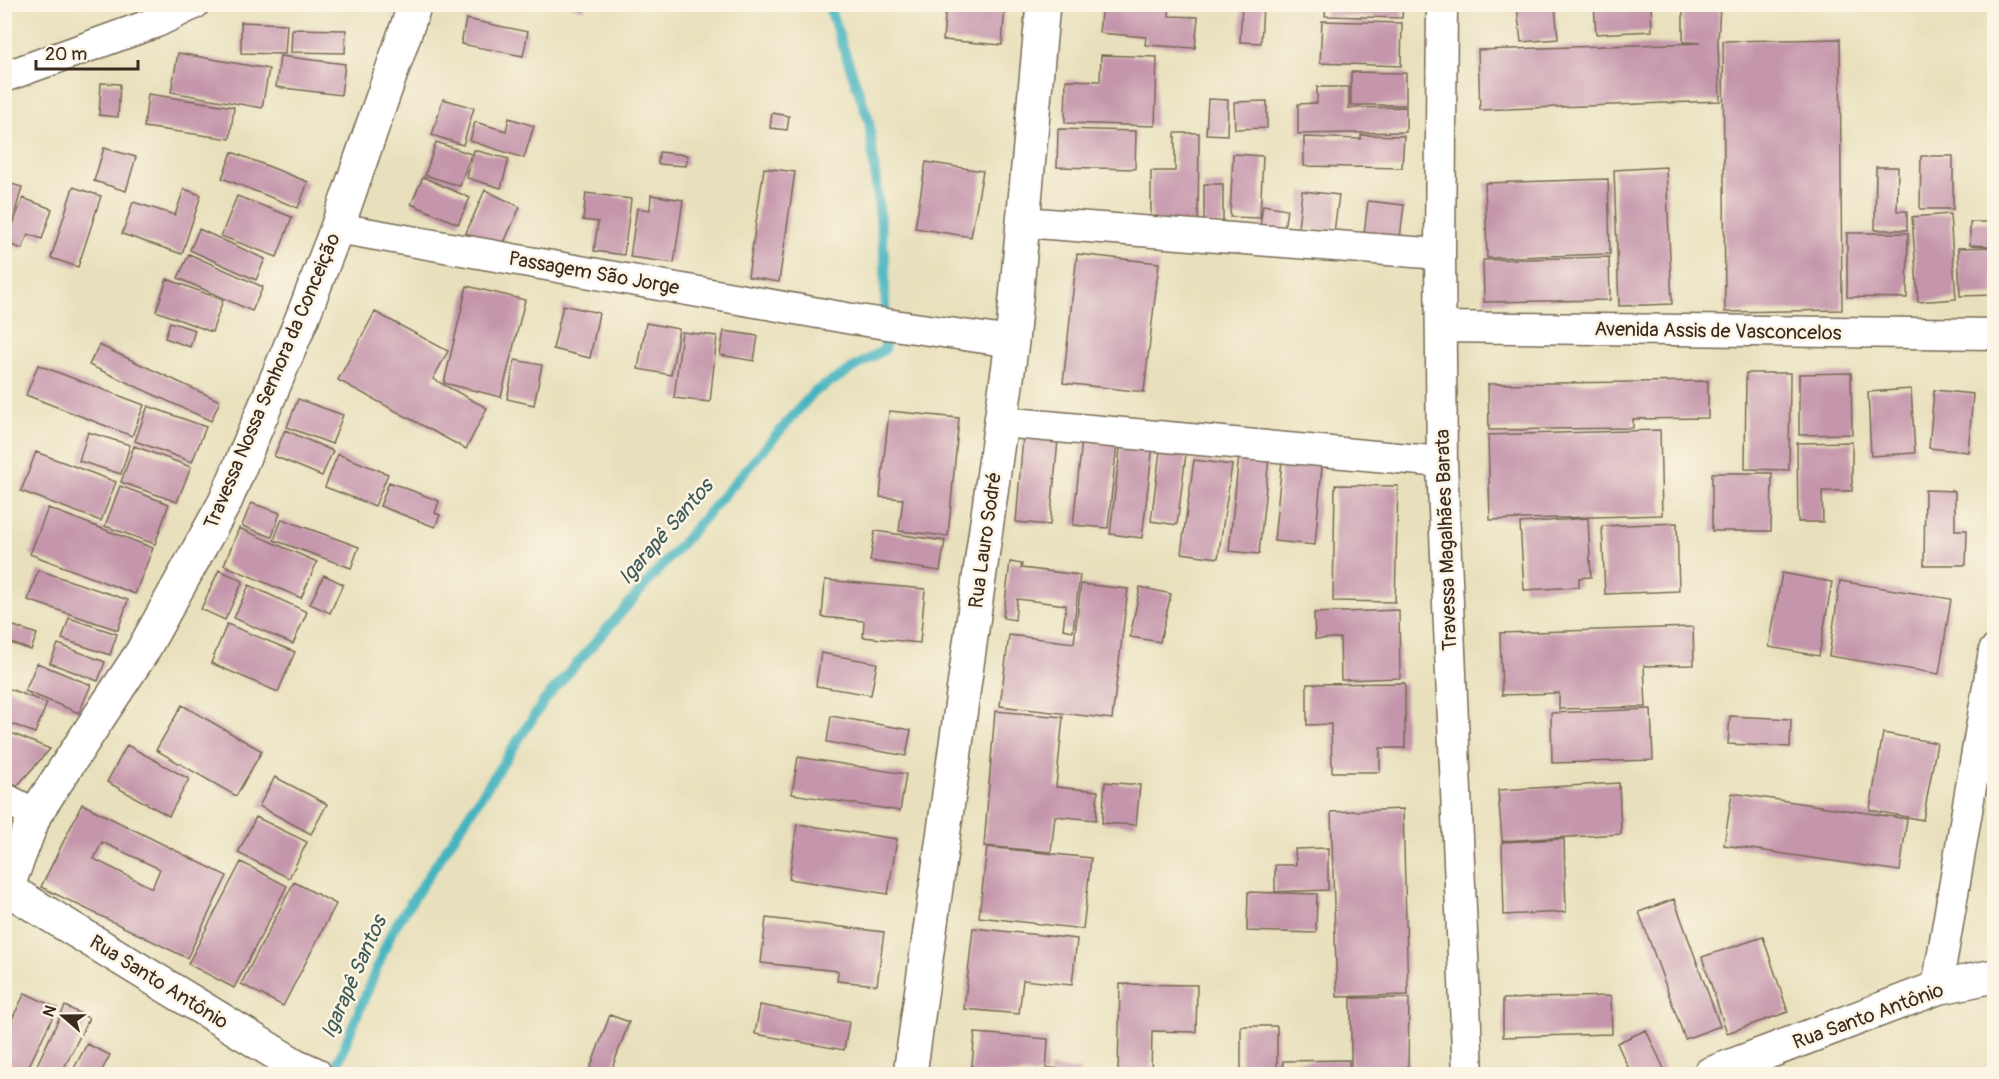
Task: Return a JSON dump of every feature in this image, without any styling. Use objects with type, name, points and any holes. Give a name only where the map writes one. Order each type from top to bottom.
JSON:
[{"type":"street","points":[[4,77],[157,22],[194,4]]},
{"type":"street","name":"Rua Lauro Sodré","points":[[910,1074],[1012,342],[1043,4]]},
{"type":"street","name":"Travessa Magalhães Barata","points":[[1442,4],[1440,254],[1442,462],[1468,1074]]},
{"type":"street","name":"Travessa Nossa Senhora da Conceição","points":[[6,890],[35,814],[142,652],[225,502],[303,316],[337,228],[409,5]]},
{"type":"street","points":[[1023,222],[1440,254]]},
{"type":"street","name":"Passagem São Jorge","points":[[337,228],[852,319],[1012,342]]},
{"type":"street","name":"Avenida Assis de Vasconcelos","points":[[1442,327],[1995,334]]},
{"type":"street","points":[[1002,422],[1442,462]]},
{"type":"street","points":[[1937,988],[1995,651]]},
{"type":"street","points":[[4,798],[35,814]]},
{"type":"street","name":"Rua Santo Antônio","points":[[6,890],[295,1065],[315,1074]]},
{"type":"street","name":"Rua Santo Antônio","points":[[1710,1074],[1937,988],[1995,976]]},
{"type":"building","points":[[946,4],[1005,4],[1002,45],[943,40]]},
{"type":"building","points":[[1102,4],[1170,4],[1169,16],[1198,17],[1195,48],[1145,45],[1146,37],[1099,33]]},
{"type":"building","points":[[1242,4],[1263,4],[1261,43],[1240,42]]},
{"type":"building","points":[[1326,4],[1403,4],[1402,18],[1325,16]]},
{"type":"building","points":[[1594,4],[1651,4],[1652,31],[1596,34]]},
{"type":"building","points":[[1683,4],[1720,5],[1718,42],[1720,101],[1480,110],[1478,50],[1701,43],[1683,42]]},
{"type":"building","points":[[569,5],[585,5],[584,10]]},
{"type":"building","points":[[1555,5],[1558,39],[1521,42],[1517,7]]},
{"type":"building","points":[[466,19],[528,32],[523,56],[461,44]]},
{"type":"building","points":[[1322,21],[1402,23],[1401,66],[1320,63]]},
{"type":"building","points":[[241,22],[287,24],[285,54],[241,53]]},
{"type":"building","points":[[292,29],[346,30],[345,53],[291,52]]},
{"type":"building","points":[[1840,39],[1842,310],[1725,312],[1723,41]]},
{"type":"building","points":[[178,53],[269,69],[262,108],[171,92]]},
{"type":"building","points":[[1101,55],[1157,57],[1155,126],[1065,123],[1066,80],[1100,81]]},
{"type":"building","points":[[280,56],[345,64],[341,95],[276,87]]},
{"type":"building","points":[[1351,72],[1406,73],[1406,105],[1351,105]]},
{"type":"building","points":[[101,83],[120,84],[118,117],[99,115]]},
{"type":"building","points":[[1317,87],[1349,87],[1349,108],[1406,107],[1406,132],[1298,134],[1298,104],[1317,103]]},
{"type":"building","points":[[148,94],[234,107],[230,139],[144,127]]},
{"type":"building","points":[[443,99],[474,108],[463,145],[432,135]]},
{"type":"building","points":[[1208,99],[1228,100],[1227,135],[1206,134]]},
{"type":"building","points":[[1267,101],[1267,128],[1235,129],[1234,102]]},
{"type":"building","points":[[772,113],[789,116],[787,130],[770,128]]},
{"type":"building","points":[[509,118],[534,126],[524,158],[470,141],[475,122],[506,131]]},
{"type":"building","points":[[1058,129],[1136,131],[1135,169],[1057,167]]},
{"type":"building","points":[[1175,133],[1199,133],[1198,223],[1151,223],[1151,171],[1175,171]]},
{"type":"building","points":[[1361,135],[1404,136],[1402,168],[1304,166],[1304,137],[1361,139]]},
{"type":"building","points":[[436,142],[471,154],[460,186],[425,175]]},
{"type":"building","points":[[104,148],[136,157],[126,191],[94,181]]},
{"type":"building","points":[[474,150],[509,159],[501,188],[467,178]]},
{"type":"building","points":[[232,152],[308,182],[298,208],[222,178]]},
{"type":"building","points":[[659,152],[688,155],[686,166],[658,164]]},
{"type":"building","points":[[1233,154],[1263,156],[1260,218],[1230,217]]},
{"type":"building","points":[[1921,156],[1953,156],[1953,209],[1920,209]]},
{"type":"building","points":[[926,162],[983,171],[971,237],[915,228]]},
{"type":"building","points":[[1666,167],[1672,304],[1619,306],[1614,170]]},
{"type":"building","points":[[1876,167],[1898,167],[1897,211],[1907,211],[1907,230],[1875,230]]},
{"type":"building","points":[[764,168],[795,172],[779,282],[748,277]]},
{"type":"building","points":[[423,177],[470,198],[458,224],[411,204]]},
{"type":"building","points":[[1608,179],[1610,254],[1487,258],[1485,183]]},
{"type":"building","points":[[4,182],[22,187],[12,223],[4,221]]},
{"type":"building","points":[[1204,184],[1223,184],[1223,224],[1204,224]]},
{"type":"building","points":[[73,187],[101,196],[78,267],[51,258]]},
{"type":"building","points":[[184,189],[201,195],[182,254],[122,234],[133,202],[175,215]]},
{"type":"building","points":[[485,190],[520,207],[501,249],[466,233]]},
{"type":"building","points":[[1302,191],[1339,195],[1334,232],[1298,228]]},
{"type":"building","points":[[586,193],[631,199],[624,255],[594,251],[598,222],[583,220]]},
{"type":"building","points":[[651,195],[683,200],[674,263],[630,257],[637,208],[650,210]]},
{"type":"building","points":[[237,196],[292,217],[277,257],[221,236]]},
{"type":"building","points":[[23,198],[52,209],[42,239],[28,234],[22,249],[6,243]]},
{"type":"building","points":[[1368,201],[1404,205],[1400,238],[1364,234]]},
{"type":"building","points":[[1263,205],[1287,209],[1284,230],[1260,227]]},
{"type":"building","points":[[1950,214],[1956,299],[1918,302],[1912,217]]},
{"type":"building","points":[[1970,222],[1994,222],[1994,246],[1970,245]]},
{"type":"building","points":[[199,229],[265,259],[256,280],[190,250]]},
{"type":"building","points":[[1847,233],[1908,233],[1907,298],[1847,297]]},
{"type":"building","points":[[1994,247],[1994,295],[1960,296],[1958,248]]},
{"type":"building","points":[[189,254],[263,287],[252,311],[178,278]]},
{"type":"building","points":[[1077,254],[1159,263],[1144,392],[1063,383]]},
{"type":"building","points":[[1609,257],[1610,300],[1484,302],[1483,260]]},
{"type":"building","points":[[167,279],[223,300],[212,332],[156,311]]},
{"type":"building","points":[[467,286],[525,300],[501,397],[444,383]]},
{"type":"building","points":[[563,305],[599,313],[590,358],[553,349]]},
{"type":"building","points":[[375,312],[448,351],[433,379],[487,408],[466,449],[338,380]]},
{"type":"building","points":[[170,322],[195,330],[190,347],[165,338]]},
{"type":"building","points":[[646,323],[679,329],[671,375],[638,369]]},
{"type":"building","points":[[724,331],[758,336],[754,361],[720,355]]},
{"type":"building","points":[[682,332],[717,336],[710,402],[674,398]]},
{"type":"building","points":[[99,345],[220,401],[211,421],[89,365]]},
{"type":"building","points":[[515,360],[542,365],[534,405],[507,399]]},
{"type":"building","points":[[38,365],[144,405],[132,436],[26,395]]},
{"type":"building","points":[[1746,373],[1790,373],[1789,470],[1745,469]]},
{"type":"building","points":[[1851,373],[1852,434],[1799,435],[1799,374]]},
{"type":"building","points":[[1708,381],[1708,418],[1633,419],[1633,428],[1489,430],[1488,384]]},
{"type":"building","points":[[1911,389],[1915,453],[1871,456],[1868,392]]},
{"type":"building","points":[[1934,390],[1973,394],[1968,452],[1929,448]]},
{"type":"building","points":[[298,399],[343,415],[332,444],[287,427]]},
{"type":"building","points":[[148,406],[206,427],[192,462],[135,441]]},
{"type":"building","points":[[889,411],[959,418],[948,536],[899,531],[903,499],[880,497]]},
{"type":"building","points":[[285,430],[333,451],[322,476],[274,456]]},
{"type":"building","points":[[1660,430],[1662,515],[1490,520],[1488,435]]},
{"type":"building","points":[[88,432],[130,445],[121,474],[79,461]]},
{"type":"building","points":[[1023,437],[1058,440],[1050,525],[1016,522]]},
{"type":"building","points":[[1082,440],[1117,443],[1108,528],[1073,525]]},
{"type":"building","points":[[1121,441],[1153,445],[1142,538],[1110,534]]},
{"type":"building","points":[[1852,442],[1852,491],[1822,491],[1823,522],[1798,522],[1797,443]]},
{"type":"building","points":[[134,446],[191,467],[177,502],[121,482]]},
{"type":"building","points":[[1160,451],[1186,454],[1177,525],[1151,521]]},
{"type":"building","points":[[36,452],[116,482],[101,521],[21,491]]},
{"type":"building","points":[[338,454],[388,474],[375,506],[325,487]]},
{"type":"building","points":[[1239,455],[1269,458],[1259,554],[1229,551]]},
{"type":"building","points":[[1194,460],[1232,465],[1218,558],[1181,553]]},
{"type":"building","points":[[1282,461],[1322,466],[1315,545],[1274,541]]},
{"type":"building","points":[[1712,473],[1772,473],[1771,531],[1712,531]]},
{"type":"building","points":[[389,482],[439,501],[435,513],[440,515],[435,527],[380,506]]},
{"type":"building","points":[[1335,485],[1398,486],[1395,602],[1333,601]]},
{"type":"building","points":[[120,486],[169,504],[155,544],[105,526]]},
{"type":"building","points":[[1925,490],[1955,491],[1955,530],[1967,530],[1966,565],[1924,565]]},
{"type":"building","points":[[251,503],[280,513],[272,537],[242,526]]},
{"type":"building","points":[[48,508],[153,548],[135,594],[30,554]]},
{"type":"building","points":[[1588,518],[1591,577],[1579,578],[1579,587],[1524,590],[1520,523]]},
{"type":"building","points":[[282,519],[359,547],[351,568],[274,540]]},
{"type":"building","points":[[1677,523],[1679,591],[1605,594],[1602,526]]},
{"type":"building","points":[[239,528],[317,562],[301,598],[224,565]]},
{"type":"building","points":[[875,531],[945,541],[940,571],[870,561]]},
{"type":"building","points":[[1010,562],[1022,564],[1021,568],[1080,575],[1073,631],[1063,629],[1066,605],[1017,599],[1015,620],[1003,618]]},
{"type":"building","points":[[38,570],[128,600],[118,630],[28,600]]},
{"type":"building","points":[[219,570],[243,581],[225,620],[201,609]]},
{"type":"building","points":[[1782,573],[1832,582],[1819,656],[1769,647]]},
{"type":"building","points":[[324,575],[343,584],[330,613],[310,604]]},
{"type":"building","points":[[825,580],[925,589],[920,643],[863,637],[864,621],[822,617]]},
{"type":"building","points":[[1840,581],[1951,599],[1939,674],[1829,656]]},
{"type":"building","points":[[1081,584],[1128,589],[1112,719],[1000,706],[1009,635],[1074,643]]},
{"type":"building","points":[[249,585],[307,612],[293,644],[234,618]]},
{"type":"building","points":[[1140,587],[1171,594],[1160,642],[1130,637]]},
{"type":"building","points":[[1399,610],[1400,678],[1341,680],[1340,638],[1315,639],[1314,613]]},
{"type":"building","points":[[69,618],[117,634],[110,655],[62,639]]},
{"type":"building","points":[[227,624],[295,652],[278,692],[211,663]]},
{"type":"building","points":[[14,626],[37,634],[31,650],[8,642]]},
{"type":"building","points":[[1693,627],[1694,665],[1644,666],[1646,707],[1559,709],[1559,693],[1502,695],[1500,633]]},
{"type":"building","points":[[58,644],[105,662],[98,681],[50,663]]},
{"type":"building","points":[[821,653],[877,663],[871,695],[816,686]]},
{"type":"building","points":[[37,663],[91,685],[79,713],[25,691]]},
{"type":"building","points":[[1405,683],[1405,748],[1380,748],[1380,772],[1332,772],[1331,724],[1307,725],[1307,684]]},
{"type":"building","points":[[4,687],[47,703],[35,733],[4,721]]},
{"type":"building","points":[[182,705],[262,751],[236,796],[156,750]]},
{"type":"building","points":[[1651,709],[1653,760],[1552,763],[1551,713]]},
{"type":"building","points":[[995,711],[1063,717],[1056,787],[1098,791],[1096,820],[1055,816],[1051,852],[984,846]]},
{"type":"building","points":[[831,716],[911,730],[906,756],[827,742]]},
{"type":"building","points":[[1730,716],[1791,719],[1790,747],[1728,744]]},
{"type":"building","points":[[4,730],[50,749],[17,786],[4,781]]},
{"type":"building","points":[[1883,733],[1937,743],[1923,820],[1870,810]]},
{"type":"building","points":[[127,745],[189,779],[169,816],[107,782]]},
{"type":"building","points":[[798,757],[906,774],[900,811],[792,794]]},
{"type":"building","points":[[275,777],[327,804],[311,834],[259,806]]},
{"type":"building","points":[[1105,782],[1140,785],[1136,825],[1102,823]]},
{"type":"building","points":[[1619,783],[1621,834],[1502,841],[1498,790]]},
{"type":"building","points":[[1732,793],[1907,819],[1900,871],[1724,845]]},
{"type":"building","points":[[82,804],[227,876],[187,958],[41,887]],"holes":[[[102,842],[160,869],[152,888],[94,859]]]},
{"type":"building","points":[[1403,809],[1408,995],[1337,997],[1331,812]]},
{"type":"building","points":[[256,817],[307,842],[289,878],[238,853]]},
{"type":"building","points":[[797,824],[897,839],[888,894],[789,879]]},
{"type":"building","points":[[1564,839],[1566,912],[1504,915],[1502,842]]},
{"type":"building","points":[[987,847],[1091,858],[1083,929],[979,917]]},
{"type":"building","points":[[1328,848],[1328,890],[1275,892],[1275,865],[1296,865],[1295,849]]},
{"type":"building","points":[[241,862],[287,886],[234,988],[188,964]]},
{"type":"building","points":[[1994,865],[1994,912],[1989,911]]},
{"type":"building","points":[[294,882],[336,904],[283,1006],[241,984]]},
{"type":"building","points":[[1248,892],[1317,894],[1316,933],[1247,931]]},
{"type":"building","points":[[1674,899],[1720,1026],[1685,1039],[1639,912]]},
{"type":"building","points":[[766,918],[884,932],[877,985],[837,981],[838,971],[761,963]]},
{"type":"building","points":[[973,928],[1077,939],[1072,985],[1023,980],[1019,1014],[964,1009]]},
{"type":"building","points":[[1763,937],[1788,1012],[1727,1033],[1702,957]]},
{"type":"building","points":[[1120,984],[1197,985],[1196,1032],[1152,1031],[1151,1074],[1118,1074]]},
{"type":"building","points":[[25,993],[57,1008],[25,1074],[4,1074],[4,1035]]},
{"type":"building","points":[[1611,996],[1612,1034],[1503,1037],[1503,999]]},
{"type":"building","points":[[1351,998],[1409,998],[1408,1074],[1351,1074]]},
{"type":"building","points":[[760,1005],[849,1022],[844,1050],[755,1034]]},
{"type":"building","points":[[65,1006],[89,1018],[61,1074],[42,1074],[34,1071]]},
{"type":"building","points":[[610,1015],[629,1022],[610,1074],[588,1074]]},
{"type":"building","points":[[1241,1026],[1277,1026],[1277,1074],[1186,1074],[1186,1072],[1241,1072]]},
{"type":"building","points":[[1646,1030],[1666,1073],[1631,1074],[1617,1043]]},
{"type":"building","points":[[975,1033],[1048,1039],[1046,1074],[971,1074]]},
{"type":"building","points":[[87,1044],[110,1055],[100,1074],[71,1074]]},
{"type":"building","points":[[1349,1060],[1349,1074],[1283,1074],[1283,1061]]},
{"type":"building","points":[[1049,1068],[1080,1070],[1080,1074],[1049,1074]]},
{"type":"waterway","name":"Igarapê Santos","points":[[333,1074],[392,931],[544,701],[814,392],[885,349],[885,262],[869,121],[828,4]]}]
